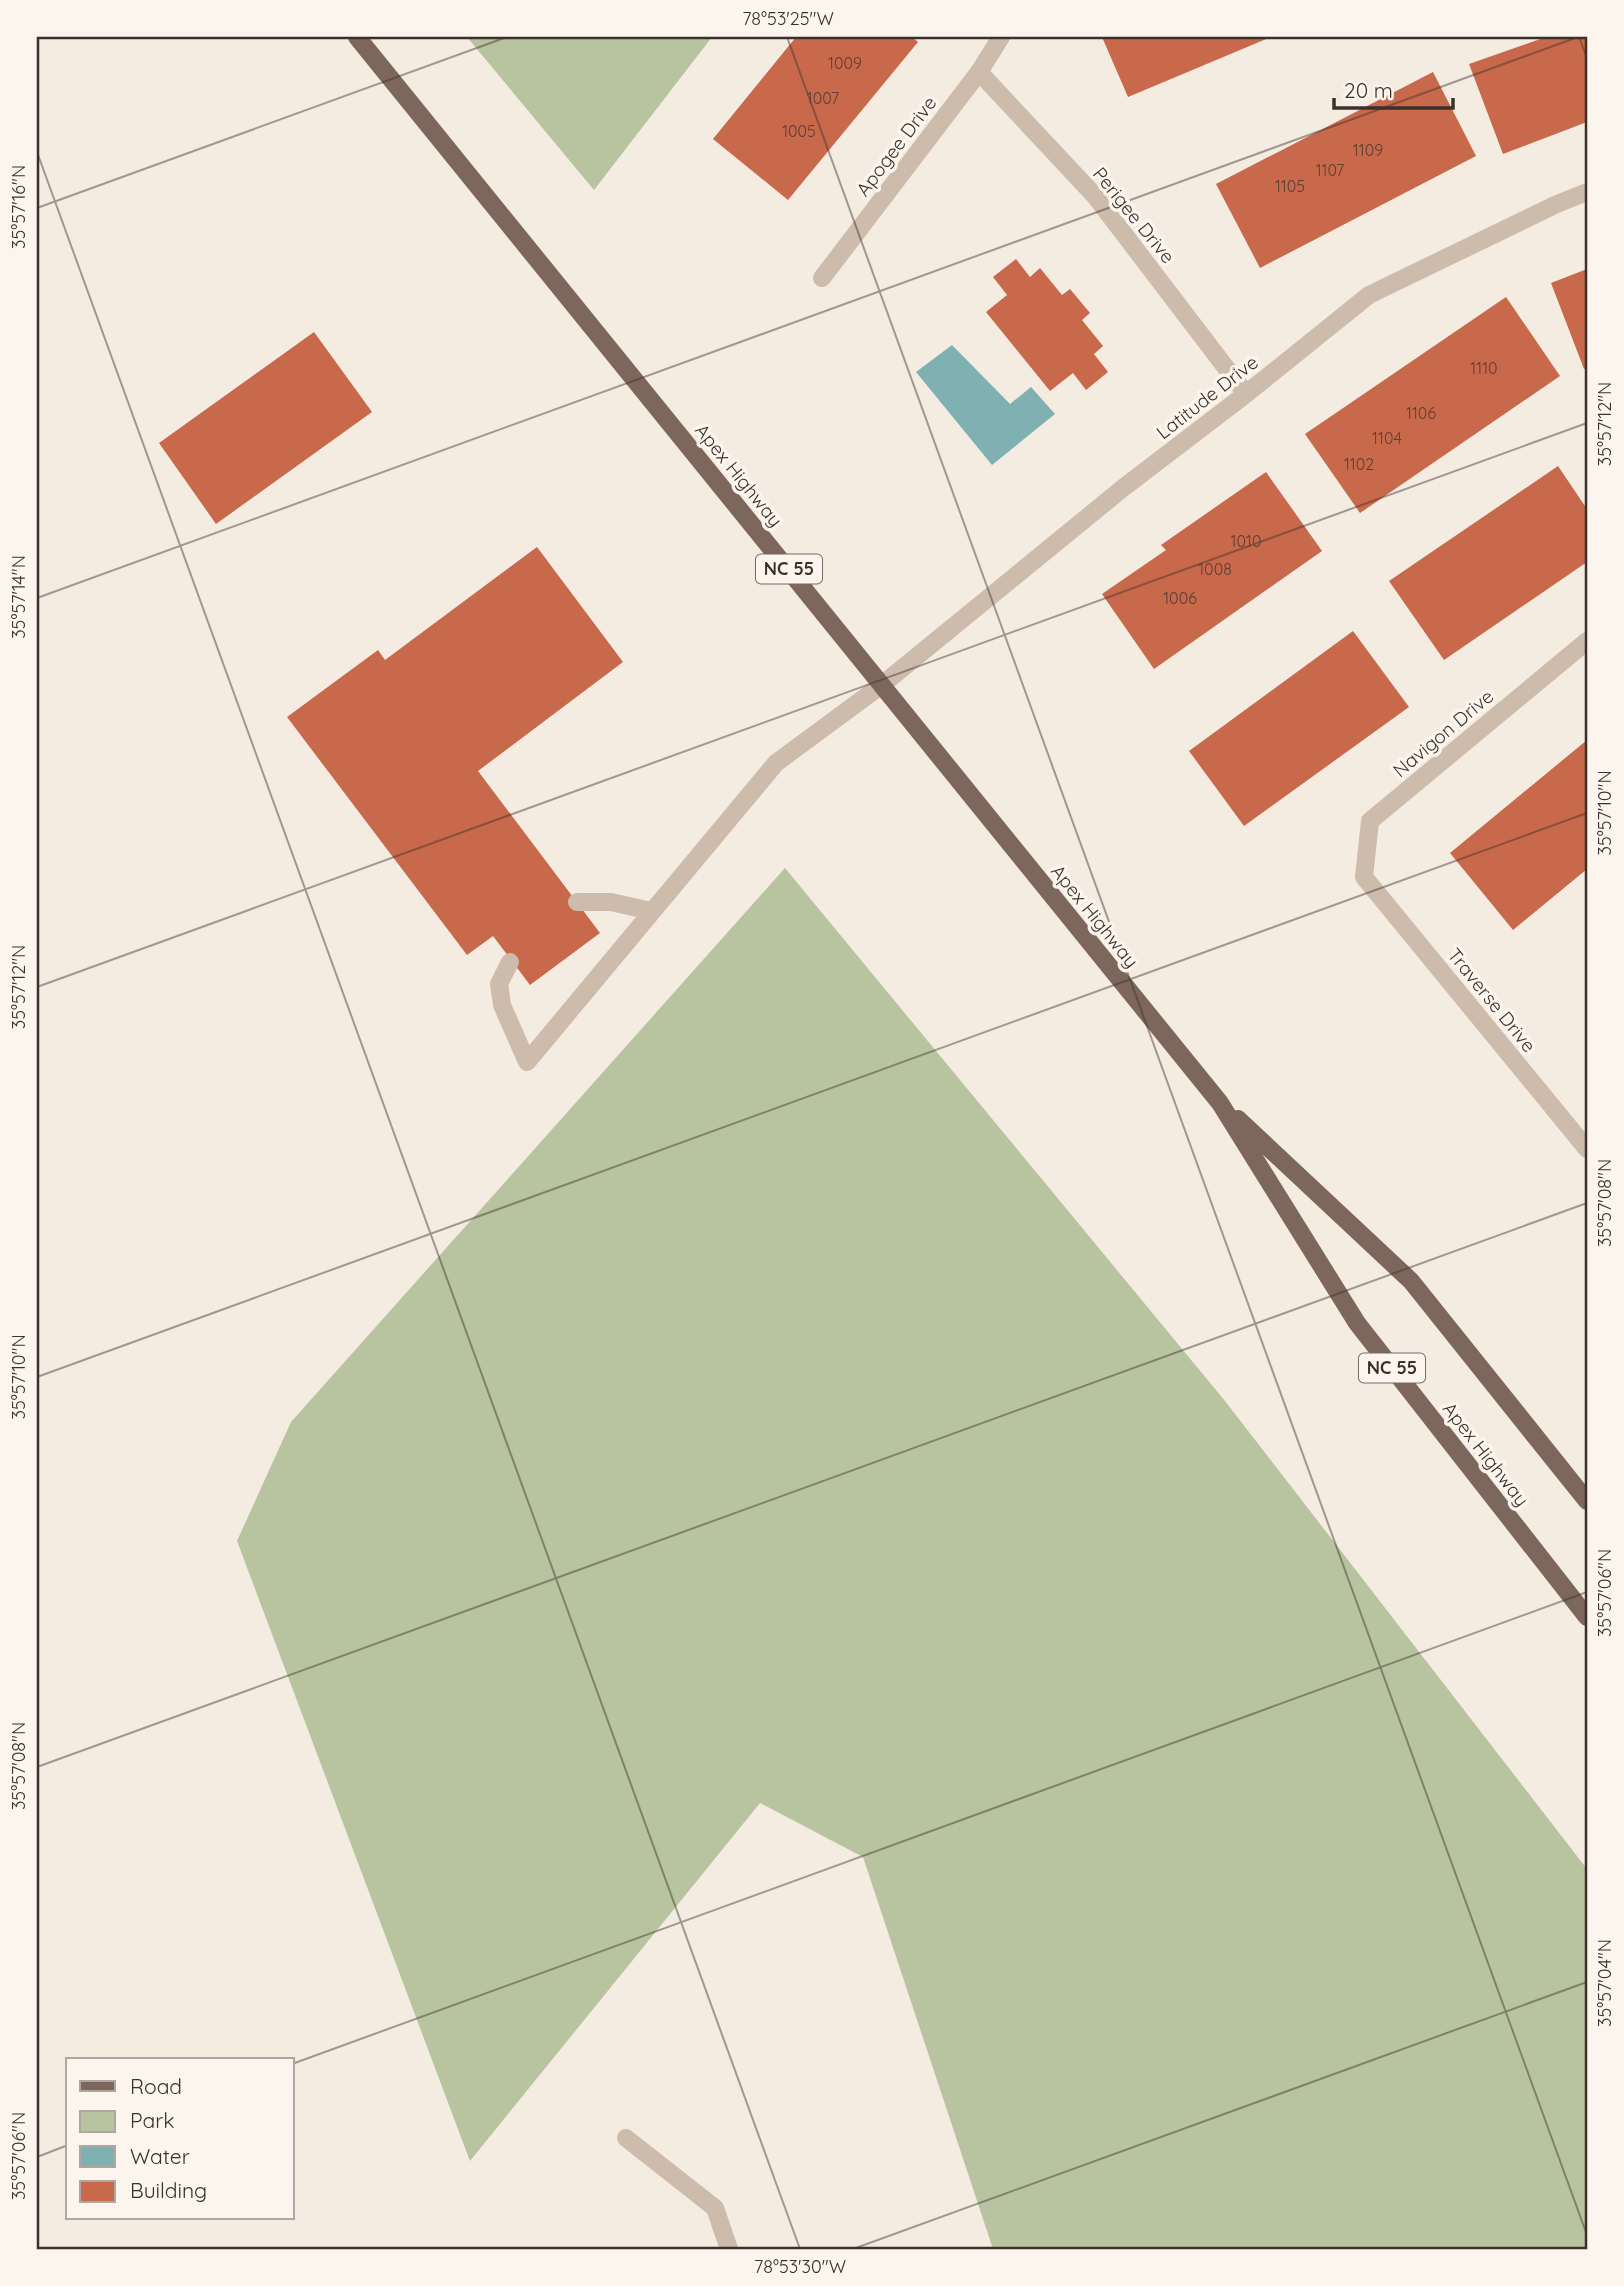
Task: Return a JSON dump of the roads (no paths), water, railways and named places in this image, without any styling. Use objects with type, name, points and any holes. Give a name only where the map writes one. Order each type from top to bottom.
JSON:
[{"type":"main road","name":"Apex Highway","points":[[357,37],[1220,1103],[1357,1322],[1587,1617]]},
{"type":"main road","name":"Apex Highway","points":[[1220,1103],[1411,1281],[1587,1501]]},
{"type":"street","name":"Apogee Drive","points":[[822,278],[979,72],[1001,37]]},
{"type":"street","name":"Perigee Drive","points":[[979,72],[1095,196],[1246,394]]},
{"type":"street","name":"Latitude Drive","points":[[510,962],[499,984],[502,1006],[527,1062],[776,763],[883,684],[1124,488],[1369,295],[1587,192]]},
{"type":"street","name":"Navigon Drive","points":[[1364,877],[1370,821],[1587,641]]},
{"type":"street","name":"Traverse Drive","points":[[1364,877],[1587,1149]]},
{"type":"street","points":[[577,902],[611,902],[651,911]]},
{"type":"street","points":[[626,2138],[715,2208],[730,2249]]},
{"type":"water","points":[[952,345],[1010,404],[1031,387],[1055,414],[992,465],[916,372]]}]
